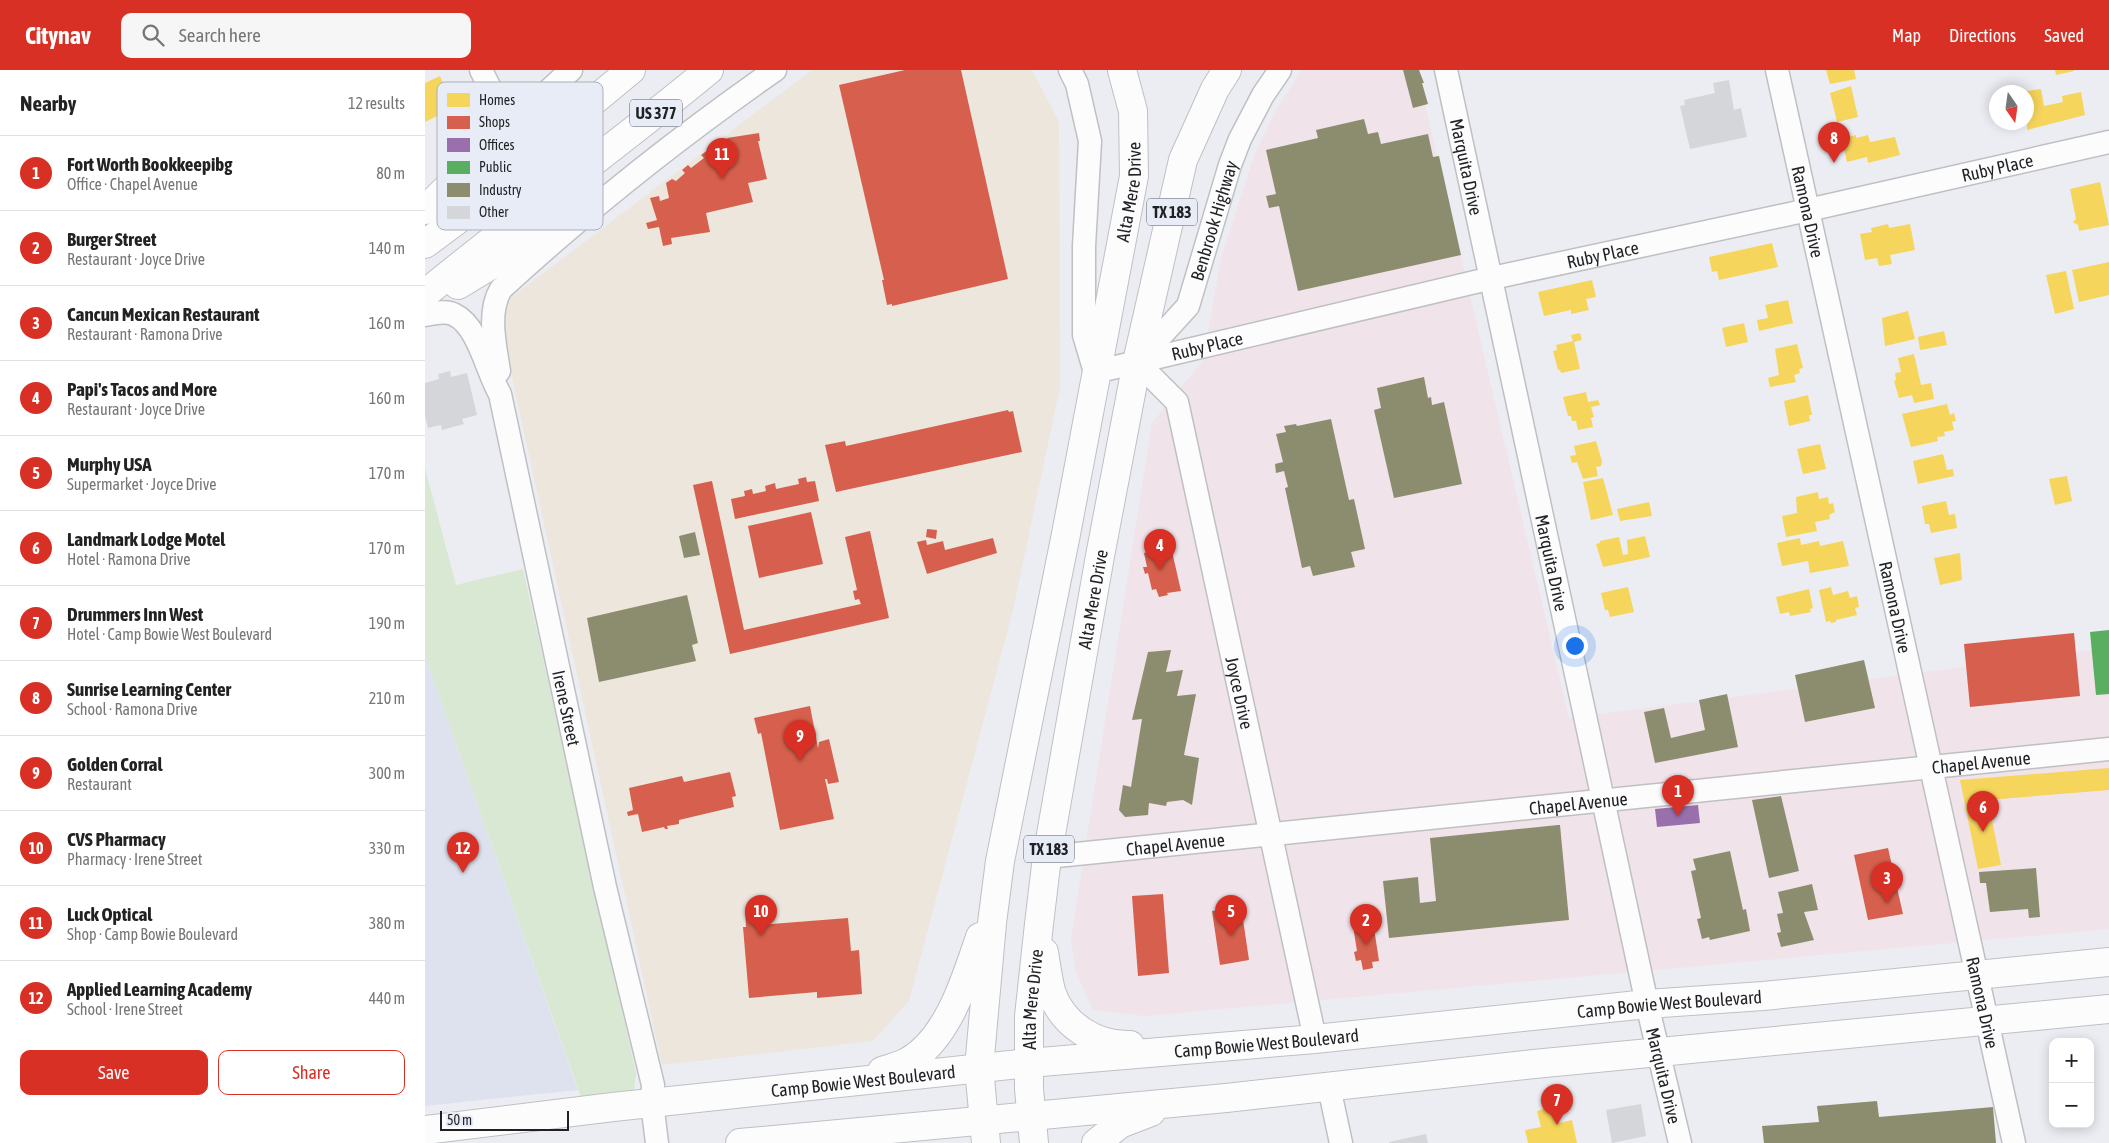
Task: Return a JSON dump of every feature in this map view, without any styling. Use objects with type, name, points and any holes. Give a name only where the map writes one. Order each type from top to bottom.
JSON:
[{"type":"main road","name":"US 377","points":[[603,93],[631,70]]},
{"type":"main road","name":"US 377","points":[[603,153],[709,70]]},
{"type":"main road","name":"Alta Mere Drive","points":[[984,1131],[979,1068],[1000,861],[1066,534],[1095,372],[1110,310],[1134,176],[1133,110],[1122,70]]},
{"type":"main road","name":"Alta Mere Drive","points":[[1034,1143],[1030,1116],[1029,1016],[1047,856],[1137,362],[1183,160],[1215,89],[1227,70]]},
{"type":"main road","points":[[425,210],[437,198]]},
{"type":"main road","name":"US 377","points":[[425,244],[444,230]]},
{"type":"main road","name":"US 377","points":[[425,294],[505,230]]},
{"type":"main road","points":[[425,305],[550,230]]},
{"type":"main road","points":[[842,1083],[907,1062],[929,1045],[961,992],[996,891]]},
{"type":"main road","points":[[1039,924],[1052,993],[1067,1018],[1096,1040],[1119,1045],[1284,1042]]},
{"type":"main road","name":"Camp Bowie West Boulevard","points":[[425,1130],[652,1103],[1029,1063],[1284,1042],[1647,1004],[1763,996],[2109,962]]},
{"type":"main road","points":[[740,1143],[984,1131],[1030,1116],[1226,1098],[1659,1051],[2109,1009]]},
{"type":"main road","points":[[1096,1143],[1120,1124],[1146,1113],[1226,1098]]},
{"type":"street","points":[[481,70],[487,82]]},
{"type":"street","points":[[558,82],[571,70]]},
{"type":"street","points":[[603,200],[727,103],[775,70]]},
{"type":"street","points":[[1070,70],[1077,84],[1091,141],[1084,246],[1084,335],[1095,372]]},
{"type":"street","name":"Benbrook Highway","points":[[1137,362],[1189,306],[1230,165],[1240,139],[1263,94],[1280,70]]},
{"type":"street","name":"Marquita Drive","points":[[1446,70],[1605,800],[1647,1004],[1680,1143]]},
{"type":"street","name":"Ramona Drive","points":[[1777,70],[2015,1143]]},
{"type":"street","name":"Ruby Place","points":[[1095,372],[1492,278],[1808,210],[2109,142]]},
{"type":"street","points":[[500,394],[495,342],[494,301],[501,289],[567,230]]},
{"type":"street","name":"Irene Street","points":[[425,315],[442,311],[455,315],[467,326],[476,339],[492,381],[500,394],[605,887],[653,1086],[652,1103],[657,1143]]},
{"type":"street","name":"Joyce Drive","points":[[1137,362],[1177,402],[1315,1039]]},
{"type":"street","name":"Chapel Avenue","points":[[1047,856],[2109,749]]},
{"type":"street","points":[[1329,1087],[1341,1143]]},
{"type":"shaded area","points":[[812,70],[1032,70],[1059,122],[1060,387],[1013,610],[909,1001],[873,1041],[662,1065],[497,308],[600,230],[603,230],[603,228]]},
{"type":"shaded area","points":[[1302,70],[1417,70],[1569,718],[2109,648],[2109,929],[1145,1016],[1093,1010],[1075,969],[1071,938],[1152,423],[1203,360],[1221,258],[1255,153],[1276,110]]},
{"type":"shaded area","points":[[425,656],[578,1090],[425,1106]]},
{"type":"green space","points":[[425,468],[456,585],[523,569],[636,1073],[634,1091],[581,1097],[425,656]]},
{"type":"building: Homes","points":[[1826,70],[1854,70],[1856,79],[1830,84]]},
{"type":"building: Homes","points":[[2055,70],[2074,70],[2074,71],[2056,75]]},
{"type":"building: Homes","points":[[440,76],[443,82],[437,82],[437,116],[425,122],[425,83]]},
{"type":"building: Homes","points":[[1851,86],[1858,117],[1837,122],[1830,93]]},
{"type":"building: Homes","points":[[2041,89],[2044,106],[2063,102],[2062,96],[2081,92],[2085,115],[2034,128],[2034,90]]},
{"type":"building: Homes","points":[[1856,135],[1856,138],[1868,135],[1870,142],[1895,137],[1900,155],[1868,163],[1867,157],[1847,162],[1842,138]]},
{"type":"building: Homes","points":[[2100,182],[2109,225],[2079,231],[2078,225],[2073,222],[2076,219],[2070,189]]},
{"type":"building: Homes","points":[[1888,224],[1889,228],[1910,224],[1915,250],[1890,255],[1892,264],[1879,266],[1877,258],[1865,260],[1860,234],[1872,232],[1871,228]]},
{"type":"building: Homes","points":[[1772,243],[1778,267],[1719,280],[1717,271],[1712,272],[1709,257]]},
{"type":"building: Homes","points":[[2109,262],[2109,295],[2079,302],[2072,270]]},
{"type":"building: Homes","points":[[2066,271],[2074,309],[2055,314],[2046,275]]},
{"type":"building: Homes","points":[[1592,280],[1596,297],[1586,299],[1589,310],[1571,314],[1571,310],[1544,316],[1538,292]]},
{"type":"building: Homes","points":[[1788,300],[1793,323],[1759,331],[1757,320],[1768,318],[1765,305]]},
{"type":"building: Homes","points":[[1908,311],[1915,339],[1885,346],[1882,318]]},
{"type":"building: Homes","points":[[1744,323],[1748,342],[1726,347],[1722,328]]},
{"type":"building: Homes","points":[[1944,331],[1947,345],[1920,350],[1918,337]]},
{"type":"building: Homes","points":[[1580,333],[1582,340],[1574,342],[1580,369],[1561,373],[1558,370],[1553,351],[1557,350],[1556,345],[1573,341],[1571,335]]},
{"type":"building: Homes","points":[[1797,344],[1803,368],[1799,369],[1800,373],[1794,375],[1796,382],[1770,387],[1768,378],[1779,375],[1775,349]]},
{"type":"building: Homes","points":[[1914,354],[1921,385],[1931,383],[1934,399],[1914,403],[1912,395],[1899,398],[1894,381],[1896,380],[1895,373],[1901,372],[1898,358]]},
{"type":"building: Homes","points":[[1586,392],[1588,402],[1598,400],[1600,405],[1591,407],[1594,417],[1591,418],[1593,427],[1578,430],[1576,421],[1572,421],[1571,416],[1568,416],[1563,397]]},
{"type":"building: Homes","points":[[1808,395],[1812,415],[1809,415],[1810,421],[1789,426],[1784,401]]},
{"type":"building: Homes","points":[[1947,404],[1950,415],[1954,413],[1956,421],[1952,422],[1954,430],[1944,432],[1945,436],[1937,437],[1938,441],[1911,447],[1902,414]]},
{"type":"building: Homes","points":[[1596,441],[1602,461],[1601,466],[1596,467],[1598,476],[1583,479],[1577,462],[1572,463],[1570,456],[1576,455],[1574,446]]},
{"type":"building: Homes","points":[[1820,444],[1826,469],[1803,474],[1797,449]]},
{"type":"building: Homes","points":[[1943,454],[1947,470],[1953,469],[1954,476],[1918,484],[1913,461]]},
{"type":"building: Homes","points":[[2067,476],[2072,501],[2055,505],[2049,479]]},
{"type":"building: Homes","points":[[1603,478],[1613,515],[1591,520],[1583,482]]},
{"type":"building: Homes","points":[[1818,492],[1819,499],[1828,497],[1829,504],[1833,503],[1835,512],[1829,515],[1830,519],[1815,522],[1817,531],[1786,537],[1782,516],[1797,513],[1796,497]]},
{"type":"building: Homes","points":[[1946,501],[1949,515],[1955,514],[1957,528],[1931,533],[1929,524],[1925,524],[1922,506]]},
{"type":"building: Homes","points":[[1649,502],[1652,516],[1620,521],[1617,509]]},
{"type":"building: Homes","points":[[1645,536],[1650,557],[1603,567],[1596,544],[1600,543],[1600,541],[1619,537],[1623,555],[1628,554],[1627,540]]},
{"type":"building: Homes","points":[[1800,538],[1801,545],[1819,541],[1820,546],[1843,541],[1849,566],[1810,573],[1808,561],[1782,566],[1777,543]]},
{"type":"building: Homes","points":[[1960,553],[1962,580],[1940,585],[1934,558]]},
{"type":"building: Homes","points":[[1628,587],[1634,612],[1610,617],[1608,610],[1605,610],[1601,593]]},
{"type":"building: Homes","points":[[1831,587],[1833,595],[1848,591],[1850,598],[1857,596],[1859,607],[1855,608],[1857,615],[1836,620],[1836,622],[1826,622],[1819,590]]},
{"type":"building: Homes","points":[[1809,589],[1813,608],[1810,609],[1811,612],[1790,616],[1789,612],[1780,614],[1776,597]]},
{"type":"building: Homes","points":[[2109,768],[2109,790],[1988,800],[2001,865],[1978,869],[1960,780]]},
{"type":"building: Homes","points":[[1554,1106],[1560,1123],[1572,1120],[1577,1143],[1528,1143],[1525,1130],[1541,1127],[1537,1111]]},
{"type":"building: Shops","points":[[905,70],[961,70],[1008,279],[892,306],[892,304],[887,305],[882,280],[884,280],[839,85]]},
{"type":"building: Shops","points":[[759,133],[760,141],[758,141],[767,179],[748,183],[753,202],[706,213],[710,232],[671,238],[672,244],[663,246],[659,227],[648,229],[646,223],[657,220],[650,198],[659,196],[660,201],[669,198],[666,183],[672,179],[676,181],[685,173],[682,170],[688,165],[691,168],[704,158],[701,155],[708,150],[711,153],[728,141],[727,138]]},
{"type":"building: Shops","points":[[1008,410],[1009,412],[1013,411],[1022,452],[836,492],[825,445],[845,441],[846,446]]},
{"type":"building: Shops","points":[[806,477],[807,482],[815,481],[819,501],[735,519],[731,499],[745,496],[744,491],[752,489],[753,494],[766,491],[765,486],[775,483],[776,489],[799,484],[798,479]]},
{"type":"building: Shops","points":[[712,481],[744,630],[861,604],[859,599],[855,600],[853,591],[857,590],[845,537],[870,531],[889,618],[730,654],[693,485]]},
{"type":"building: Shops","points":[[811,512],[823,564],[759,578],[748,526]]},
{"type":"building: Shops","points":[[927,529],[937,530],[936,539],[926,537]]},
{"type":"building: Shops","points":[[993,538],[997,553],[927,574],[917,542],[926,540],[927,545],[943,541],[945,550]]},
{"type":"building: Shops","points":[[1169,538],[1181,591],[1167,593],[1168,595],[1159,597],[1156,589],[1152,590],[1148,573],[1145,574],[1143,567],[1147,567],[1144,553],[1147,552],[1146,545]]},
{"type":"building: Shops","points":[[2074,633],[2080,696],[1970,707],[1964,644]]},
{"type":"building: Shops","points":[[810,706],[818,748],[819,742],[829,739],[839,782],[828,784],[827,779],[825,779],[834,819],[780,830],[761,733],[758,734],[754,718]]},
{"type":"building: Shops","points":[[730,772],[736,796],[732,797],[734,807],[679,820],[679,824],[667,826],[668,829],[664,827],[642,832],[638,814],[628,816],[627,812],[633,810],[629,788],[682,776],[684,782]]},
{"type":"building: Shops","points":[[1888,848],[1903,914],[1868,920],[1854,855]]},
{"type":"building: Shops","points":[[1163,894],[1169,973],[1138,976],[1132,896]]},
{"type":"building: Shops","points":[[1241,906],[1249,960],[1220,965],[1212,911]]},
{"type":"building: Shops","points":[[758,910],[759,925],[848,918],[851,951],[859,950],[862,994],[817,998],[817,992],[749,998],[743,927],[746,927],[745,911]]},
{"type":"building: Shops","points":[[1365,924],[1366,929],[1374,928],[1379,961],[1372,962],[1373,968],[1363,970],[1361,960],[1356,961],[1354,952],[1357,951],[1353,926]]},
{"type":"building: Offices","points":[[1698,805],[1700,823],[1657,827],[1655,809]]},
{"type":"building: Public","points":[[2109,630],[2109,694],[2096,695],[2090,632]]},
{"type":"building: Industry","points":[[1403,70],[1419,70],[1424,83],[1422,83],[1428,104],[1413,108]]},
{"type":"building: Industry","points":[[1364,119],[1368,134],[1378,132],[1381,144],[1428,134],[1433,157],[1439,156],[1461,255],[1298,291],[1279,206],[1269,208],[1266,196],[1276,194],[1266,150],[1318,138],[1316,130]]},
{"type":"building: Industry","points":[[1424,377],[1428,398],[1431,397],[1432,405],[1444,402],[1462,484],[1394,498],[1374,410],[1381,408],[1377,388]]},
{"type":"building: Industry","points":[[1331,419],[1349,500],[1354,499],[1365,549],[1351,552],[1355,567],[1313,576],[1310,566],[1302,568],[1285,488],[1288,487],[1284,471],[1276,473],[1275,464],[1283,462],[1276,434],[1286,432],[1284,426],[1296,424],[1297,426]]},
{"type":"building: Industry","points":[[695,532],[700,555],[684,558],[679,536]]},
{"type":"building: Industry","points":[[687,595],[698,643],[692,645],[696,661],[599,682],[587,618]]},
{"type":"building: Industry","points":[[1171,650],[1166,672],[1183,670],[1177,696],[1196,694],[1184,755],[1199,758],[1192,805],[1183,800],[1167,802],[1166,806],[1149,803],[1148,815],[1125,817],[1119,810],[1123,785],[1131,787],[1142,719],[1132,720],[1148,652]]},
{"type":"building: Industry","points":[[1864,660],[1875,708],[1805,722],[1795,675]]},
{"type":"building: Industry","points":[[1727,694],[1738,747],[1655,763],[1644,712],[1664,708],[1671,738],[1705,730],[1699,700]]},
{"type":"building: Industry","points":[[1781,796],[1799,871],[1769,878],[1752,800]]},
{"type":"building: Industry","points":[[1560,825],[1569,920],[1389,938],[1383,881],[1418,877],[1420,903],[1436,901],[1430,838]]},
{"type":"building: Industry","points":[[1730,851],[1743,910],[1746,909],[1750,931],[1710,940],[1709,937],[1702,939],[1697,919],[1701,918],[1691,871],[1696,870],[1693,859]]},
{"type":"building: Industry","points":[[2036,868],[2040,917],[2029,918],[2028,909],[1990,912],[1986,883],[1980,883],[1979,872]]},
{"type":"building: Industry","points":[[1812,884],[1818,910],[1804,912],[1814,940],[1781,947],[1777,933],[1781,932],[1777,914],[1783,913],[1778,892]]},
{"type":"building: Industry","points":[[1877,1101],[1879,1117],[1993,1107],[1996,1143],[1764,1143],[1762,1126],[1819,1122],[1817,1106]]},
{"type":"building: Other","points":[[1729,80],[1734,110],[1741,108],[1747,137],[1690,149],[1680,106],[1685,105],[1684,100],[1715,93],[1713,83]]},
{"type":"building: Other","points":[[450,371],[451,377],[467,373],[477,415],[462,419],[464,424],[442,430],[441,425],[428,428],[425,416],[425,383],[439,379],[438,374]]},
{"type":"building: Other","points":[[1641,1104],[1646,1136],[1612,1143],[1606,1110]]},
{"type":"building: Other","points":[[1426,1134],[1428,1143],[1389,1143],[1389,1142]]},
{"type":"place","name":"Sunrise Learning Center","points":[[1834,163]]},
{"type":"place","name":"Luck Optical","points":[[722,179]]},
{"type":"place","name":"Papi's Tacos and More","points":[[1160,570]]},
{"type":"place","name":"Golden Corral","points":[[800,761]]},
{"type":"place","name":"Fort Worth Bookkeepibg","points":[[1678,816]]},
{"type":"place","name":"Landmark Lodge Motel","points":[[1983,832]]},
{"type":"place","name":"Applied Learning Academy","points":[[463,873]]},
{"type":"place","name":"Cancun Mexican Restaurant","points":[[1887,903]]},
{"type":"place","name":"CVS Pharmacy","points":[[761,936]]},
{"type":"place","name":"Murphy USA","points":[[1231,936]]},
{"type":"place","name":"Burger Street","points":[[1366,945]]},
{"type":"place","name":"Drummers Inn West","points":[[1557,1125]]}]
